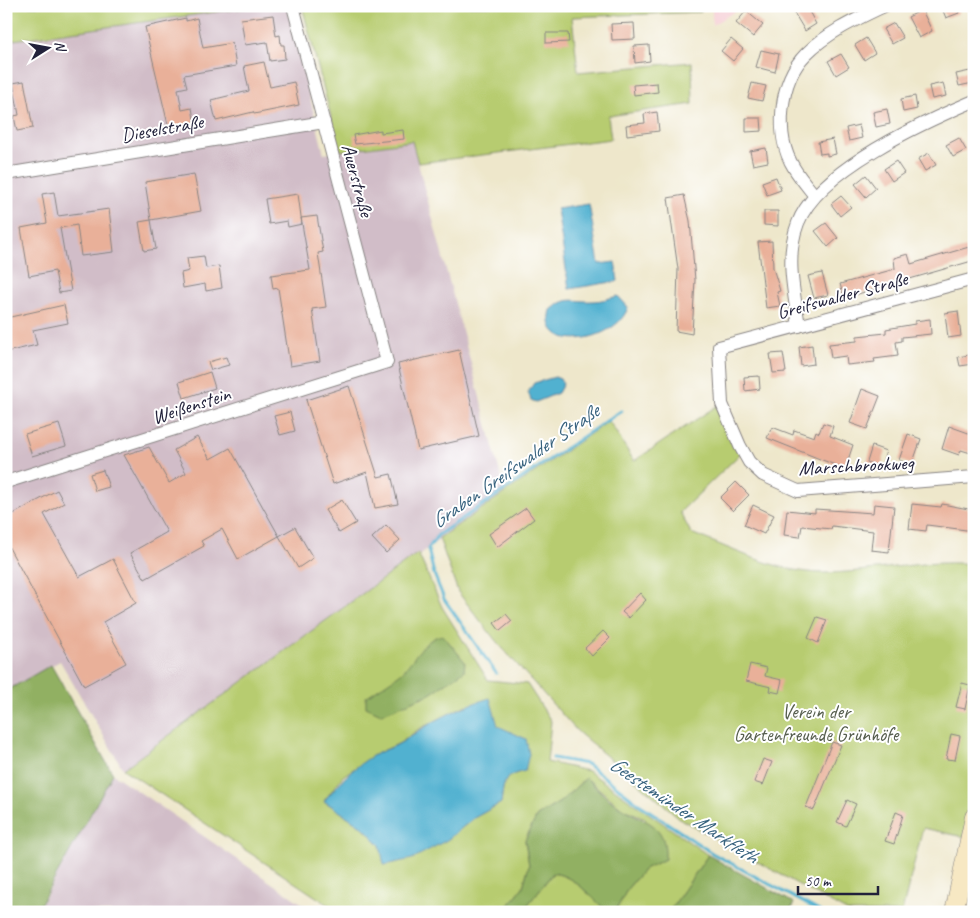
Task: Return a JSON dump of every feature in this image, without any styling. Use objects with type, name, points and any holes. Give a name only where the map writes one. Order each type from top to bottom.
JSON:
[{"type":"street","name":"Auerstraße","points":[[293,6],[387,362]]},
{"type":"street","points":[[815,196],[793,167],[784,143],[782,120],[786,90],[796,65],[807,53],[831,34],[884,6]]},
{"type":"street","points":[[799,326],[791,265],[798,223],[815,196],[868,153],[974,101]]},
{"type":"street","name":"Dieselstraße","points":[[6,174],[204,140],[324,122]]},
{"type":"street","name":"Greifswalder Straße","points":[[719,347],[974,279]]},
{"type":"street","name":"Marschbrookweg","points":[[719,347],[722,404],[749,462],[762,475],[798,491],[974,477]]},
{"type":"street","name":"Weißenstein","points":[[6,482],[387,362]]},
{"type":"street","points":[[954,912],[970,860],[974,817]]},
{"type":"shaded area","points":[[259,6],[287,6],[324,154],[412,141],[505,492],[123,769],[60,661],[6,691],[6,41]]},
{"type":"shaded area","points":[[712,6],[744,6],[712,25]]},
{"type":"shaded area","points":[[113,774],[314,912],[37,912]]},
{"type":"green space","points":[[6,6],[259,6],[6,41]]},
{"type":"green space","points":[[302,6],[701,6],[701,12],[572,17],[578,72],[692,62],[693,104],[608,116],[611,139],[418,163],[412,141],[340,151]]},
{"type":"green space","name":"Verein der Gartenfreunde Grünhöfe","points":[[718,405],[740,454],[680,512],[691,533],[755,559],[805,572],[860,571],[936,563],[974,564],[974,788],[964,837],[923,828],[902,912],[848,912],[682,820],[578,732],[496,641],[458,592],[439,538],[609,421],[634,461]]},
{"type":"green space","points":[[418,553],[442,607],[488,680],[527,684],[551,721],[547,762],[588,771],[708,855],[669,912],[615,912],[628,888],[644,869],[665,859],[645,818],[623,809],[586,778],[560,802],[537,816],[525,840],[529,865],[523,887],[504,912],[339,912],[123,769]],"holes":[[[466,705],[497,726],[526,739],[525,771],[508,778],[504,785],[501,803],[474,818],[447,840],[385,865],[380,845],[363,827],[324,801],[343,776],[374,755],[400,743],[419,729]]]},
{"type":"green space","points":[[443,635],[465,662],[464,671],[430,694],[381,714],[366,707],[366,697],[401,673],[424,645]]},
{"type":"green space","points":[[51,665],[113,774],[36,912],[6,912],[6,691]]},
{"type":"green space","points":[[586,778],[612,801],[647,821],[659,831],[665,847],[665,859],[644,869],[628,888],[615,912],[608,912],[576,883],[562,875],[553,873],[522,912],[504,912],[523,887],[529,865],[525,840],[537,816],[560,802]]},
{"type":"green space","points":[[708,855],[794,903],[790,912],[669,912]]},
{"type":"green space","points":[[553,873],[562,875],[576,883],[608,912],[522,912]]},
{"type":"water","points":[[589,204],[599,264],[615,262],[618,281],[569,289],[557,209]]},
{"type":"water","points":[[618,296],[628,307],[621,319],[610,329],[596,335],[567,338],[557,333],[550,324],[551,310],[562,302],[571,300],[596,301]]},
{"type":"water","points":[[555,377],[560,379],[563,384],[558,393],[536,402],[531,400],[528,392],[534,383]]},
{"type":"water","points":[[490,698],[498,726],[526,739],[529,754],[525,771],[508,778],[504,785],[501,803],[474,818],[447,840],[412,859],[384,865],[380,845],[363,827],[324,801],[359,765],[377,753],[399,744],[444,716]]},
{"type":"building","points":[[790,6],[806,6],[816,24],[805,31]]},
{"type":"building","points":[[941,6],[956,6],[959,13],[946,18]]},
{"type":"building","points":[[922,10],[932,31],[919,38],[908,17]]},
{"type":"building","points":[[746,11],[763,25],[753,37],[736,23]]},
{"type":"building","points":[[273,15],[276,36],[280,35],[281,45],[284,45],[285,59],[270,61],[267,42],[245,45],[241,19]]},
{"type":"building","points":[[186,18],[186,21],[197,18],[203,48],[232,43],[236,66],[184,75],[187,87],[178,89],[182,110],[192,108],[195,124],[169,129],[145,27]]},
{"type":"building","points":[[634,23],[635,39],[612,40],[611,24]]},
{"type":"building","points":[[894,23],[903,38],[892,44],[883,29]]},
{"type":"building","points":[[546,33],[568,33],[569,42],[546,43]]},
{"type":"building","points":[[866,38],[875,53],[864,60],[855,45]]},
{"type":"building","points":[[731,39],[743,49],[733,61],[721,51]]},
{"type":"building","points":[[649,45],[650,61],[635,63],[634,46]]},
{"type":"building","points":[[761,50],[779,54],[775,72],[756,67]]},
{"type":"building","points":[[841,54],[849,67],[836,75],[828,61]]},
{"type":"building","points":[[264,62],[270,87],[294,82],[299,105],[254,114],[253,112],[216,121],[211,100],[249,91],[244,66]]},
{"type":"building","points":[[970,71],[973,83],[959,86],[956,74]]},
{"type":"building","points":[[24,81],[33,128],[17,131],[14,116],[19,115],[13,83]]},
{"type":"building","points":[[657,83],[658,92],[634,95],[633,85]]},
{"type":"building","points":[[752,83],[766,86],[762,101],[748,98]]},
{"type":"building","points":[[943,83],[946,96],[932,99],[929,86]]},
{"type":"building","points":[[915,96],[917,109],[903,112],[901,99]]},
{"type":"building","points":[[887,109],[890,124],[876,127],[873,112]]},
{"type":"building","points":[[657,112],[659,131],[627,135],[626,125],[645,123],[644,114]]},
{"type":"building","points":[[746,118],[761,118],[762,131],[746,132]]},
{"type":"building","points":[[859,125],[862,138],[849,141],[846,128]]},
{"type":"building","points":[[381,130],[381,133],[403,130],[404,139],[355,144],[353,135]]},
{"type":"building","points":[[959,138],[966,150],[953,157],[946,145]]},
{"type":"building","points":[[833,139],[836,154],[827,156],[827,153],[820,154],[818,142]]},
{"type":"building","points":[[766,148],[768,162],[753,165],[750,151]]},
{"type":"building","points":[[929,153],[936,165],[925,171],[918,159]]},
{"type":"building","points":[[896,161],[904,173],[892,181],[884,169]]},
{"type":"building","points":[[194,174],[201,211],[151,220],[145,182]]},
{"type":"building","points":[[866,175],[876,188],[866,197],[855,184]]},
{"type":"building","points":[[776,177],[781,190],[767,195],[762,182]]},
{"type":"building","points":[[54,192],[58,216],[109,209],[114,252],[81,256],[77,225],[60,228],[71,291],[59,293],[55,271],[29,276],[21,228],[47,223],[42,194]]},
{"type":"building","points":[[298,194],[302,224],[288,227],[287,221],[269,224],[265,199]]},
{"type":"building","points":[[684,195],[690,221],[695,280],[692,334],[676,331],[678,269],[668,198]]},
{"type":"building","points":[[841,196],[851,207],[840,216],[831,204]]},
{"type":"building","points":[[764,211],[778,211],[778,226],[764,225]]},
{"type":"building","points":[[317,216],[323,252],[318,253],[326,307],[312,309],[320,361],[290,366],[278,288],[273,289],[271,275],[310,270],[301,218]]},
{"type":"building","points":[[151,220],[156,249],[144,251],[139,222]]},
{"type":"building","points":[[826,223],[838,238],[828,247],[815,231]]},
{"type":"building","points":[[772,241],[773,268],[780,291],[777,292],[780,306],[766,308],[758,242]]},
{"type":"building","points":[[969,247],[972,261],[844,298],[840,284],[895,269],[894,258],[908,254],[911,264]]},
{"type":"building","points":[[204,256],[206,268],[219,266],[222,288],[206,291],[205,284],[183,288],[181,273],[189,271],[187,258]]},
{"type":"building","points":[[822,273],[828,295],[814,298],[808,276]]},
{"type":"building","points":[[64,305],[68,323],[33,330],[37,345],[6,352],[6,318]]},
{"type":"building","points":[[958,311],[961,336],[948,338],[945,313]]},
{"type":"building","points":[[930,319],[931,334],[902,337],[902,341],[896,342],[898,356],[874,359],[875,362],[847,365],[846,356],[831,358],[829,344],[857,341],[857,336],[886,333],[886,329],[915,324],[915,321]]},
{"type":"building","points":[[812,345],[814,364],[801,366],[799,347]]},
{"type":"building","points":[[459,350],[479,436],[418,450],[398,364]]},
{"type":"building","points":[[783,353],[786,372],[773,373],[770,354]]},
{"type":"building","points":[[974,354],[974,364],[960,366],[958,357]]},
{"type":"building","points":[[226,357],[229,365],[211,370],[208,362]]},
{"type":"building","points":[[210,372],[215,388],[184,398],[179,382]]},
{"type":"building","points":[[759,376],[760,389],[745,391],[744,377]]},
{"type":"building","points":[[349,386],[378,477],[391,474],[398,504],[375,508],[367,472],[333,484],[306,400]]},
{"type":"building","points":[[862,389],[880,396],[867,429],[850,423]]},
{"type":"building","points":[[290,412],[295,431],[280,435],[274,416]]},
{"type":"building","points":[[823,423],[833,426],[830,436],[853,445],[845,469],[767,438],[772,427],[793,435],[794,430],[814,437],[816,431],[819,433]]},
{"type":"building","points":[[59,424],[66,446],[32,456],[25,434]]},
{"type":"building","points":[[949,426],[974,435],[974,454],[961,450],[959,455],[942,449]]},
{"type":"building","points":[[908,434],[921,439],[912,465],[899,460]]},
{"type":"building","points":[[197,437],[210,459],[230,448],[279,536],[238,559],[222,529],[201,541],[204,546],[145,579],[130,553],[167,532],[124,455],[149,447],[169,483],[186,473],[174,450]]},
{"type":"building","points":[[872,446],[886,451],[881,467],[867,462]]},
{"type":"building","points":[[103,470],[109,487],[95,491],[90,474]]},
{"type":"building","points":[[736,482],[749,495],[733,511],[720,498]]},
{"type":"building","points":[[57,490],[64,503],[44,514],[79,577],[113,559],[136,603],[103,622],[126,663],[84,686],[6,542],[6,518]]},
{"type":"building","points":[[342,500],[356,523],[339,533],[325,510]]},
{"type":"building","points":[[874,504],[894,506],[889,552],[871,550],[873,531],[832,526],[831,529],[802,526],[800,537],[784,535],[787,510],[815,513],[815,509],[873,513]]},
{"type":"building","points":[[912,504],[941,507],[942,504],[974,510],[974,531],[927,525],[926,531],[909,529]]},
{"type":"building","points":[[753,505],[774,515],[764,534],[744,525]]},
{"type":"building","points":[[526,508],[534,519],[497,547],[489,534]]},
{"type":"building","points":[[386,525],[400,540],[386,553],[372,538]]},
{"type":"building","points":[[295,527],[313,558],[298,568],[279,536]]},
{"type":"building","points":[[640,593],[646,600],[629,618],[622,612]]},
{"type":"building","points":[[506,614],[512,621],[500,631],[494,623]]},
{"type":"building","points":[[817,617],[827,620],[818,643],[808,638]]},
{"type":"building","points":[[603,631],[610,638],[592,656],[585,648]]},
{"type":"building","points":[[750,664],[767,668],[765,676],[782,680],[779,693],[770,691],[771,687],[746,681]]},
{"type":"building","points":[[962,683],[970,685],[965,709],[956,707]]},
{"type":"building","points":[[951,734],[960,736],[955,760],[946,759]]},
{"type":"building","points":[[832,742],[841,745],[814,810],[806,807]]},
{"type":"building","points":[[763,759],[772,762],[763,785],[754,782]]},
{"type":"building","points":[[847,800],[856,804],[846,826],[837,822]]},
{"type":"building","points":[[896,812],[903,815],[894,844],[885,841]]},
{"type":"waterway","name":"Graben Greifswalder Straße","points":[[496,673],[444,599],[434,574],[428,549],[438,535],[621,411]]},
{"type":"waterway","name":"Geestemünder Markfleth","points":[[553,758],[587,764],[642,806],[712,853],[821,912]]}]
